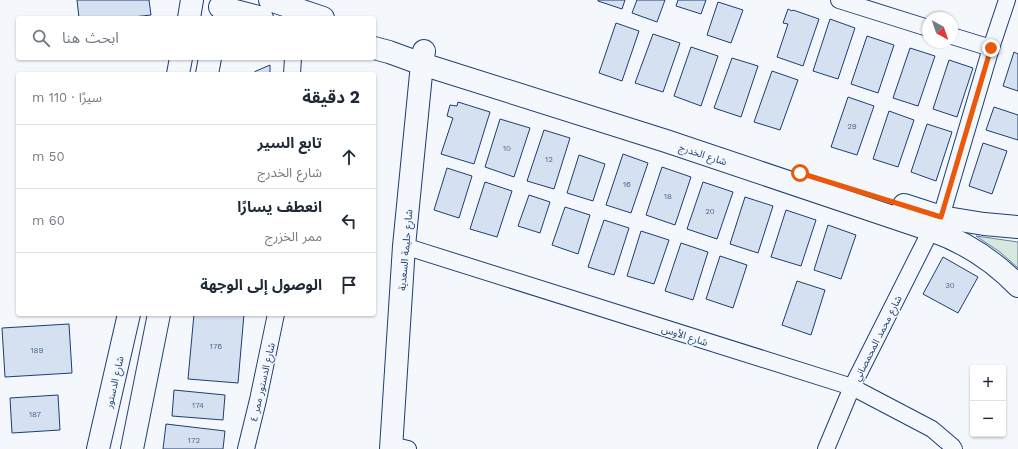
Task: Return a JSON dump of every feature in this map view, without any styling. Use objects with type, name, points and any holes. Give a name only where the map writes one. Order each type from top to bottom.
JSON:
[{"type":"street","points":[[189,16],[192,0]]},
{"type":"street","points":[[270,0],[317,16]]},
{"type":"street","points":[[839,0],[922,26]]},
{"type":"street","name":"شارع محمد المحمصاني","points":[[826,449],[852,387],[936,223],[991,48],[1008,0]]},
{"type":"street","points":[[220,8],[254,16]]},
{"type":"street","name":"شارع الخدرج","points":[[376,36],[423,57],[666,141],[936,223],[984,224],[1018,227]]},
{"type":"street","points":[[958,38],[991,48]]},
{"type":"street","name":"شارع الخدرج","points":[[376,49],[423,57]]},
{"type":"street","name":"شارع حليمة السعدية","points":[[397,448],[404,246],[423,57]]},
{"type":"street","points":[[178,72],[181,60]]},
{"type":"street","points":[[207,72],[210,60]]},
{"type":"street","points":[[292,72],[293,60]]},
{"type":"street","name":"شارع الخدرج","points":[[936,223],[950,237],[981,255],[1006,274],[1018,286]]},
{"type":"street","name":"شارع الأوس","points":[[404,246],[852,387],[932,429],[954,449]]},
{"type":"street","name":"شارع الدستور","points":[[98,449],[129,316]]},
{"type":"street","points":[[132,449],[159,316]]},
{"type":"street","name":"شارع الدستور ممر ٤","points":[[246,449],[276,316]]},
{"type":"shaded area","points":[[976,236],[1018,242],[1018,268],[1000,252]]},
{"type":"building","points":[[77,0],[149,0],[151,15],[142,16],[79,16]]},
{"type":"building","points":[[598,0],[625,0],[622,9]]},
{"type":"building","points":[[637,0],[665,0],[657,22],[632,13]]},
{"type":"building","points":[[678,0],[706,0],[701,14],[676,6]]},
{"type":"building","points":[[718,2],[743,10],[731,43],[707,35]]},
{"type":"building","points":[[788,9],[819,19],[803,66],[777,57],[788,24],[783,23]]},
{"type":"building","points":[[830,19],[855,28],[838,79],[813,71]]},
{"type":"building","points":[[616,23],[639,31],[622,81],[599,73]]},
{"type":"building","points":[[653,34],[680,43],[663,92],[635,83]]},
{"type":"building","points":[[867,36],[894,45],[878,93],[851,84]]},
{"type":"building","points":[[691,47],[718,56],[701,106],[674,96]]},
{"type":"building","points":[[910,48],[935,56],[918,106],[893,98]]},
{"type":"building","points":[[1014,52],[1018,54],[1018,91],[1003,86]]},
{"type":"building","points":[[732,58],[758,66],[741,117],[714,108]]},
{"type":"building","points":[[949,60],[973,68],[957,117],[933,109]]},
{"type":"building","points":[[270,65],[270,72],[255,72]]},
{"type":"building","points":[[772,71],[798,80],[780,130],[754,122]]},
{"type":"building","points":[[848,97],[874,106],[857,155],[831,147]]},
{"type":"building","points":[[458,102],[490,112],[474,164],[441,154],[453,118],[447,116],[450,105],[457,106]]},
{"type":"building","points":[[994,107],[1018,115],[1018,140],[986,130]]},
{"type":"building","points":[[889,111],[914,120],[898,167],[873,159]]},
{"type":"building","points":[[500,119],[530,128],[514,177],[485,167]]},
{"type":"building","points":[[927,124],[952,132],[936,181],[911,172]]},
{"type":"building","points":[[544,130],[570,138],[554,189],[527,181]]},
{"type":"building","points":[[983,143],[1007,151],[992,194],[969,186]]},
{"type":"building","points":[[623,154],[648,163],[631,213],[606,205]]},
{"type":"building","points":[[579,155],[605,164],[593,201],[567,193]]},
{"type":"building","points":[[662,167],[691,177],[675,225],[646,215]]},
{"type":"building","points":[[447,168],[472,176],[459,218],[434,210]]},
{"type":"building","points":[[485,182],[512,191],[497,237],[470,229]]},
{"type":"building","points":[[703,182],[733,192],[717,239],[687,229]]},
{"type":"building","points":[[529,195],[550,202],[540,233],[518,226]]},
{"type":"building","points":[[745,197],[773,206],[758,253],[730,244]]},
{"type":"building","points":[[565,207],[590,215],[578,254],[552,245]]},
{"type":"building","points":[[786,210],[816,220],[801,266],[771,257]]},
{"type":"building","points":[[604,220],[629,228],[614,275],[588,267]]},
{"type":"building","points":[[828,225],[856,235],[841,279],[814,270]]},
{"type":"building","points":[[641,231],[669,240],[654,284],[627,276]]},
{"type":"building","points":[[681,243],[708,252],[693,300],[665,291]]},
{"type":"building","points":[[720,256],[747,265],[733,308],[706,299]]},
{"type":"building","points":[[943,257],[978,277],[958,313],[923,294]]},
{"type":"building","points":[[797,281],[825,290],[811,335],[782,325]]},
{"type":"building","points":[[194,316],[244,316],[238,383],[188,379]]},
{"type":"building","points":[[69,324],[72,373],[5,377],[2,328]]},
{"type":"building","points":[[174,390],[225,395],[223,420],[172,416]]},
{"type":"building","points":[[58,395],[60,430],[12,433],[10,398]]},
{"type":"building","points":[[166,424],[225,431],[223,449],[163,449]]},
{"type":"route","points":[[800,173],[941,217],[991,48]]}]
